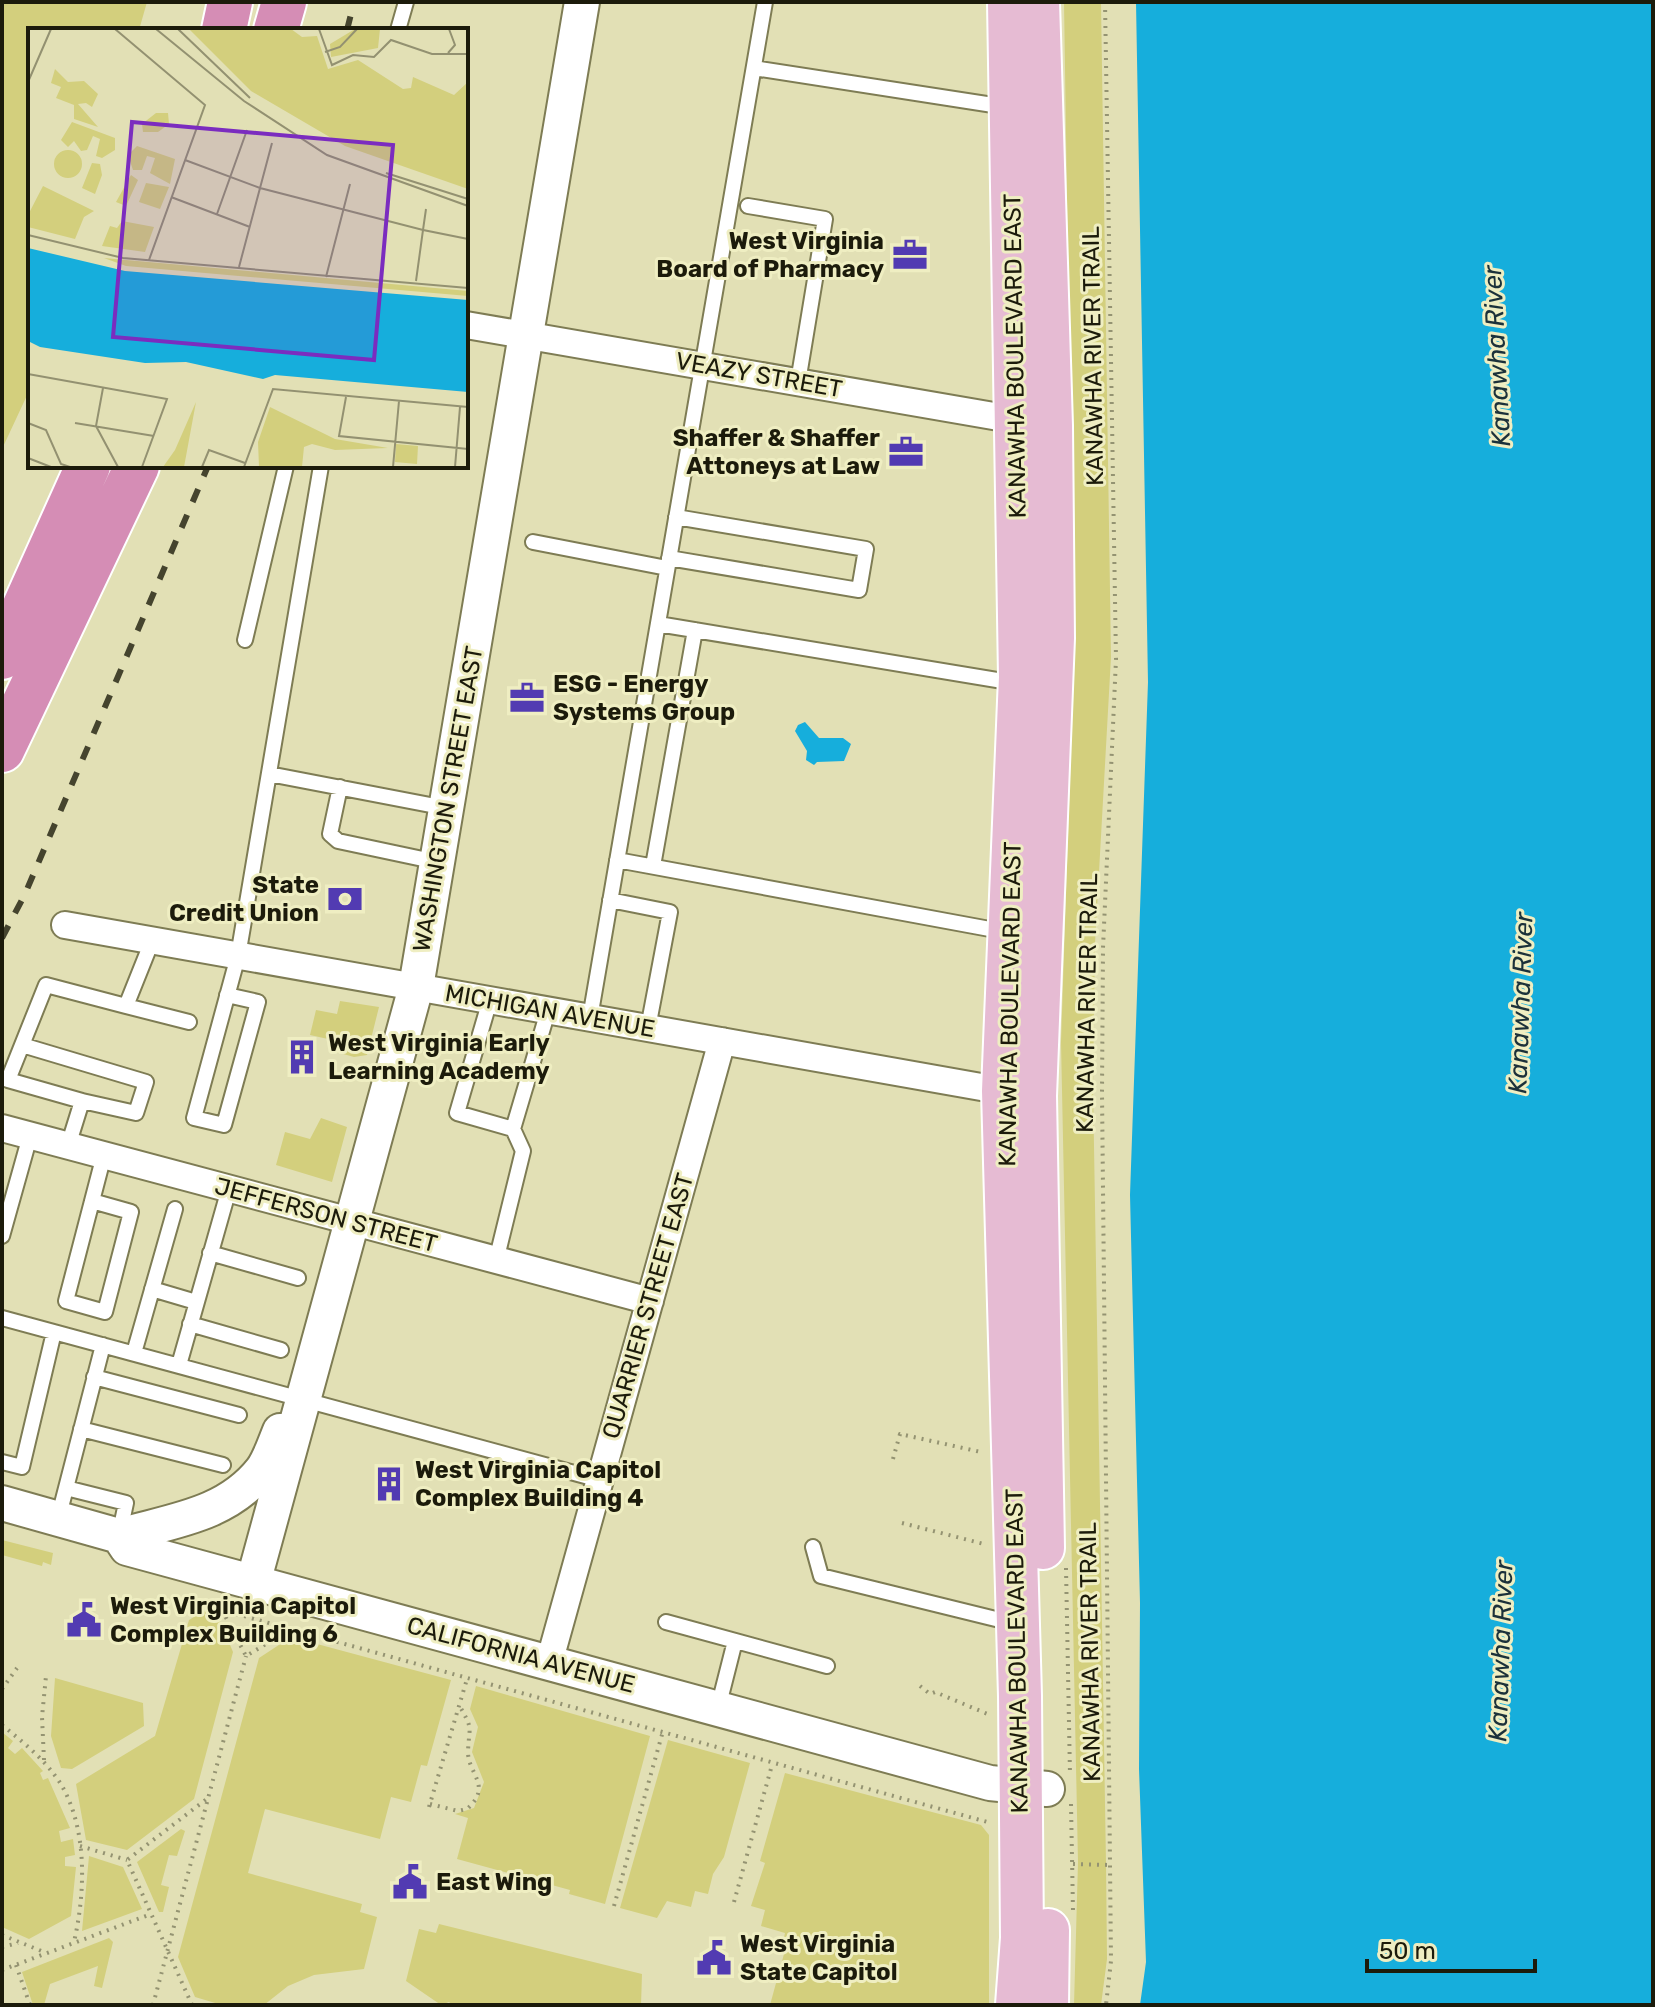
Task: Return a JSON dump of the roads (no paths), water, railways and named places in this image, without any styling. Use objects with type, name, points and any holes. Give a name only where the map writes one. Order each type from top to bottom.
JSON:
[{"type":"highway","points":[[224,28],[230,2]]},
{"type":"highway","points":[[277,28],[284,2]]},
{"type":"highway","points":[[2,657],[87,468]]},
{"type":"highway","points":[[2,750],[136,468]]},
{"type":"main road","name":"KANAWHA BOULEVARD EAST","points":[[1009,2],[1011,108],[1034,423],[1049,790],[1037,974],[1019,1094],[1018,1625],[1034,1788],[1047,2005]]},
{"type":"main road","name":"KANAWHA BOULEVARD EAST","points":[[1017,2005],[1034,1788],[1019,1094],[1010,932],[1034,423],[1038,2]]},
{"type":"street","name":"WASHINGTON STREET EAST","points":[[253,1583],[416,987],[582,2]]},
{"type":"street","name":"VEAZY STREET","points":[[468,325],[1034,423]]},
{"type":"street","name":"MICHIGAN AVENUE","points":[[65,925],[1019,1094]]},
{"type":"street","name":"QUARRIER STREET EAST","points":[[549,1663],[722,1041]]},
{"type":"street","name":"JEFFERSON STREET","points":[[2,1128],[650,1301]]},
{"type":"street","points":[[119,1536],[187,1520],[242,1490],[263,1468],[283,1424],[304,1398]]},
{"type":"street","name":"CALIFORNIA AVENUE","points":[[2,1503],[62,1504],[119,1536],[127,1548],[990,1783],[1034,1788]]},
{"type":"lane","points":[[399,28],[406,2]]},
{"type":"lane","points":[[590,1018],[765,2]]},
{"type":"lane","points":[[754,68],[1011,108]]},
{"type":"lane","points":[[748,206],[825,219],[798,382]]},
{"type":"lane","points":[[245,640],[286,468]]},
{"type":"lane","points":[[227,995],[258,1002],[224,1125],[194,1118],[227,995],[238,956],[321,468]]},
{"type":"lane","points":[[533,542],[859,590],[866,549],[676,517]]},
{"type":"lane","points":[[658,624],[1020,683]]},
{"type":"lane","points":[[653,866],[695,630]]},
{"type":"lane","points":[[269,774],[446,808]]},
{"type":"lane","points":[[340,787],[330,834],[338,841],[437,862]]},
{"type":"lane","points":[[617,860],[1010,932]]},
{"type":"lane","points":[[610,900],[670,912],[648,1028]]},
{"type":"lane","points":[[126,1006],[152,941]]},
{"type":"lane","points":[[22,1045],[146,1082],[136,1113],[8,1080],[22,1045],[46,985],[189,1022]]},
{"type":"lane","points":[[490,1000],[457,1113],[513,1129]]},
{"type":"lane","points":[[496,1261],[523,1151],[513,1129],[548,1011]]},
{"type":"lane","points":[[68,1146],[82,1101]]},
{"type":"lane","points":[[2,1236],[30,1136]]},
{"type":"lane","points":[[92,1201],[131,1212],[105,1312],[66,1301],[92,1201],[104,1155]]},
{"type":"lane","points":[[179,1365],[229,1189]]},
{"type":"lane","points":[[134,1353],[175,1209]]},
{"type":"lane","points":[[210,1253],[298,1278]]},
{"type":"lane","points":[[152,1289],[196,1302]]},
{"type":"lane","points":[[2,1318],[600,1480]]},
{"type":"lane","points":[[190,1324],[281,1350]]},
{"type":"lane","points":[[2,1462],[22,1467],[54,1332]]},
{"type":"lane","points":[[62,1504],[103,1345]]},
{"type":"lane","points":[[94,1377],[239,1415]]},
{"type":"lane","points":[[81,1429],[223,1465]]},
{"type":"lane","points":[[813,1547],[821,1576],[1018,1625]]},
{"type":"lane","points":[[666,1622],[827,1666]]},
{"type":"lane","points":[[718,1709],[735,1641]]},
{"type":"water","name":"Kanawha River","points":[[1136,2],[1653,2],[1653,2005],[1140,2005],[1146,1962],[1139,1769],[1140,1603],[1130,1195],[1148,682]]},
{"type":"water","points":[[805,722],[819,738],[843,738],[851,744],[844,761],[817,762],[814,765],[806,760],[807,751],[795,731],[798,725]]},
{"type":"railway","points":[[348,28],[354,2]]},
{"type":"railway","points":[[2,938],[25,894],[207,468]]},
{"type":"place","name":"West Virginia Board of Pharmacy","points":[[910,255]]},
{"type":"place","name":"Shaffer & Shaffer Attoneys at Law","points":[[906,452]]},
{"type":"place","name":"ESG - Energy Systems Group","points":[[527,698]]},
{"type":"place","name":"State Credit Union","points":[[345,899]]},
{"type":"place","name":"West Virginia Early Learning Academy","points":[[302,1057]]},
{"type":"place","name":"West Virginia Capitol Complex Building 4","points":[[389,1484]]},
{"type":"place","name":"West Virginia Capitol Complex Building 6","points":[[84,1620]]},
{"type":"place","name":"East Wing","points":[[410,1882]]},
{"type":"place","name":"West Virginia State Capitol","points":[[714,1958]]}]
